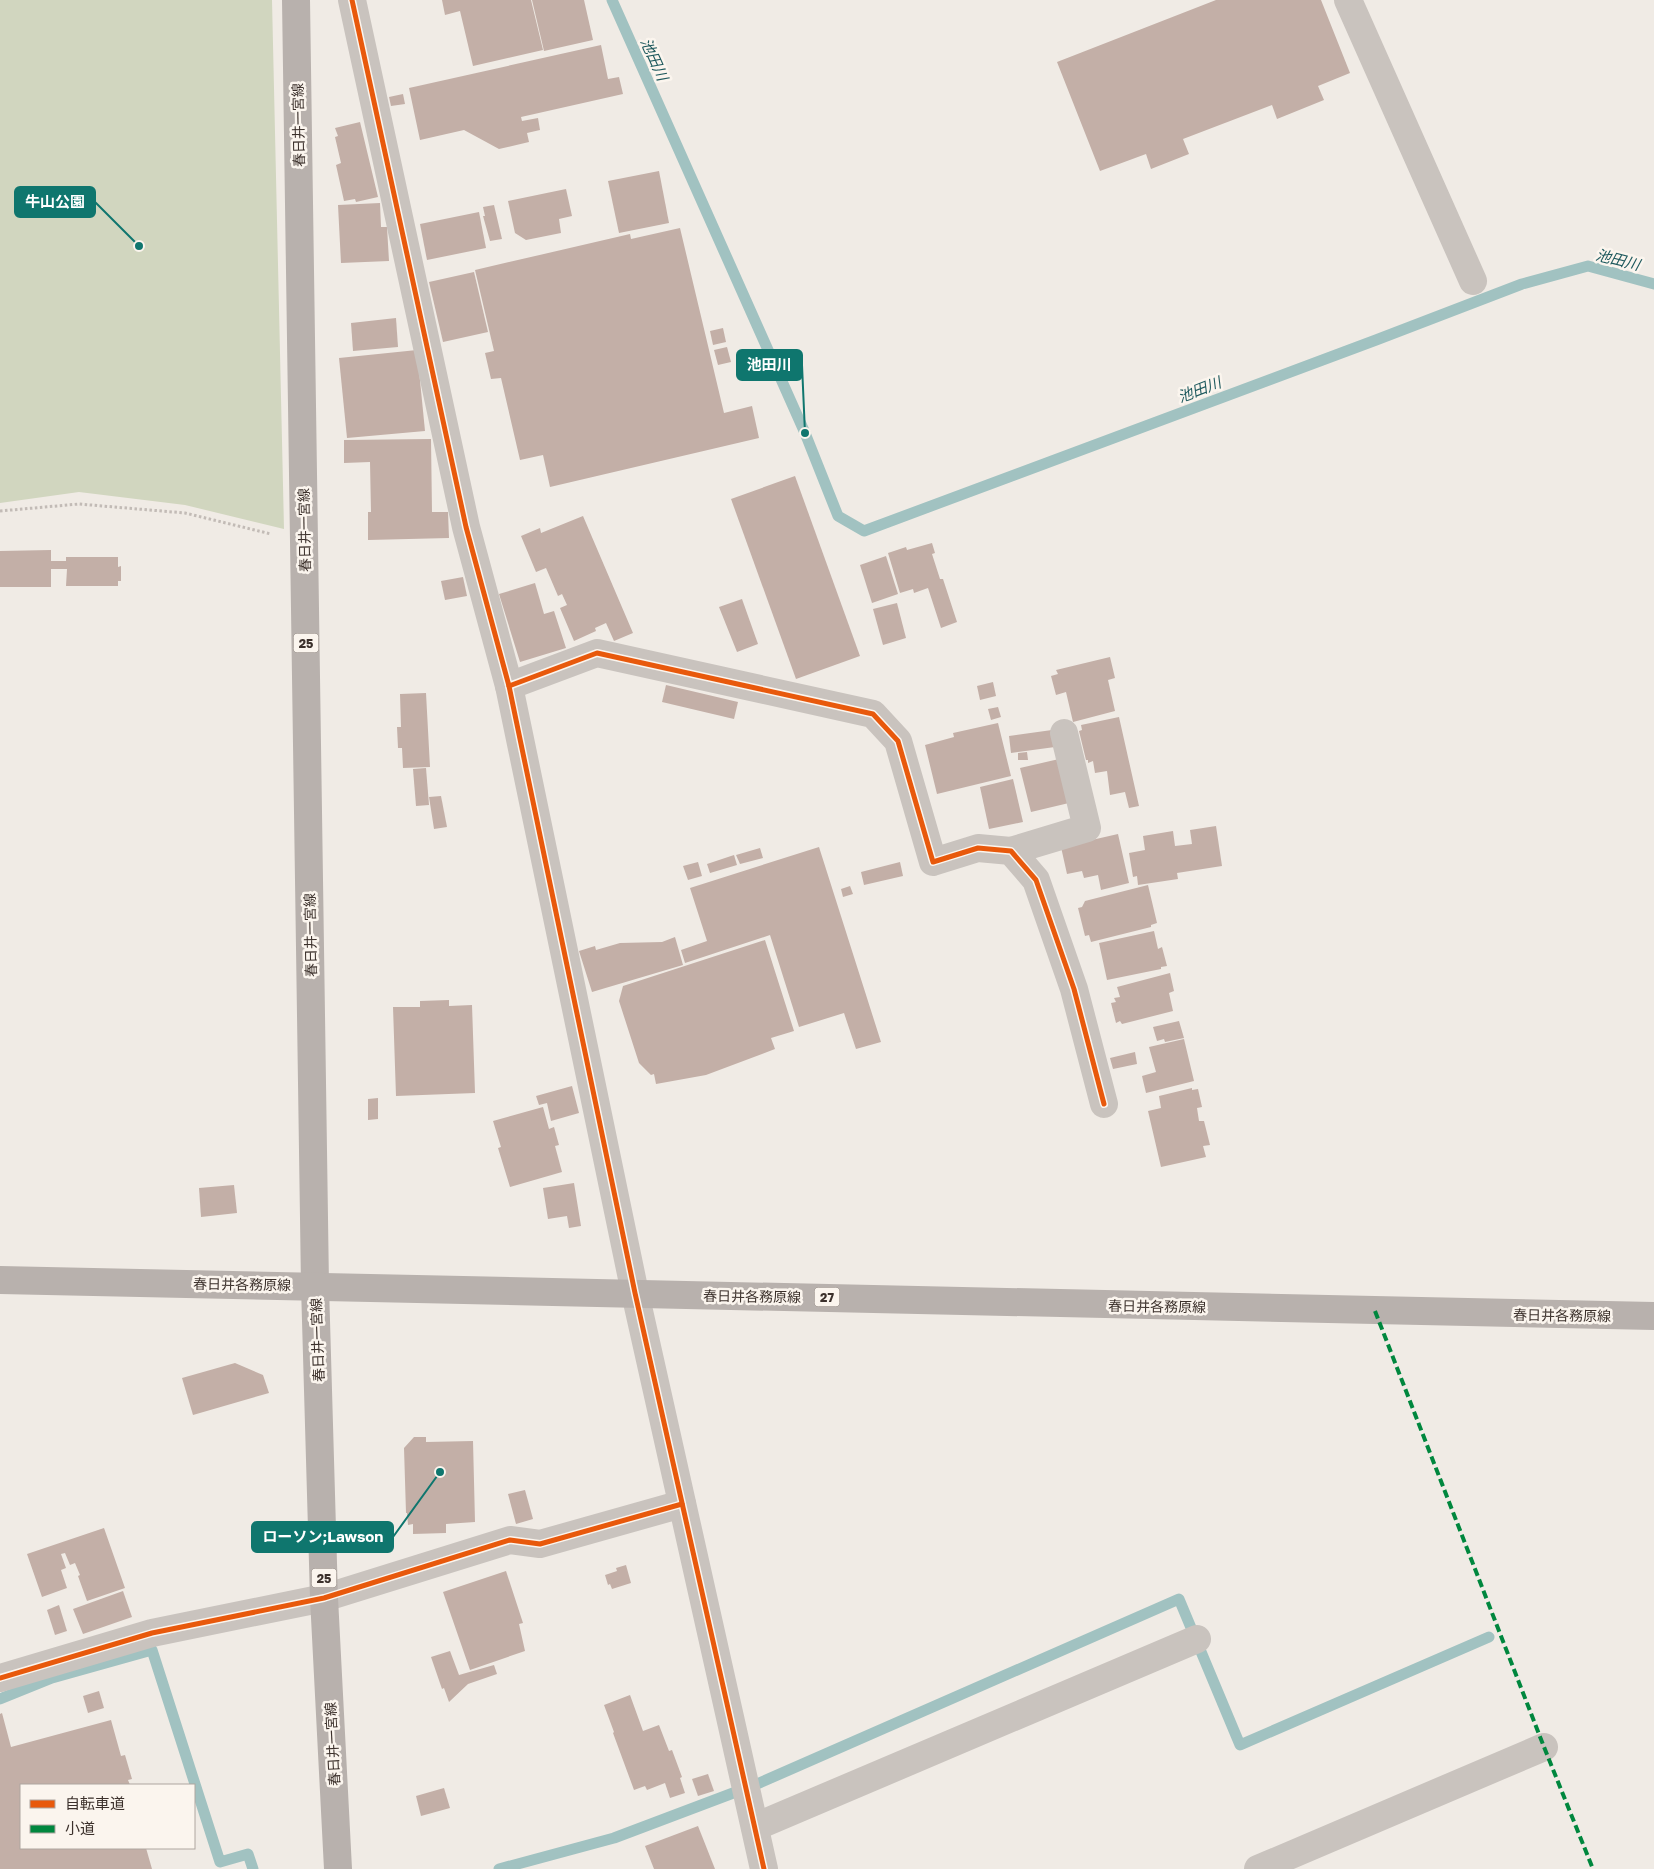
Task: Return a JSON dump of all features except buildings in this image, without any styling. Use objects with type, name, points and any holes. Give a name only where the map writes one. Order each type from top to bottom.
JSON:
[{"type":"main road","name":"春日井一宮線","points":[[296,0],[315,1286],[324,1598],[338,1869]]},
{"type":"main road","name":"春日井各務原線","points":[[0,1280],[1654,1316]]},
{"type":"street","points":[[352,0],[466,527],[509,686],[635,1293],[764,1869]]},
{"type":"street","points":[[1348,0],[1473,281]]},
{"type":"street","points":[[509,686],[597,653],[873,714],[898,740],[933,862],[978,848],[1011,851],[1087,828],[1064,733]]},
{"type":"street","points":[[1011,851],[1036,880],[1074,989],[1104,1104]]},
{"type":"street","points":[[0,1678],[152,1633],[324,1598],[510,1540],[540,1544],[682,1504]]},
{"type":"street","points":[[755,1827],[1197,1639]]},
{"type":"street","points":[[1258,1869],[1544,1747]]},
{"type":"path","points":[[0,511],[79,504],[185,513],[256,531],[304,540]]},
{"type":"green space","points":[[0,0],[272,0],[284,529],[185,505],[79,492],[0,503]]},
{"type":"waterway","name":"池田川","points":[[612,0],[805,433],[838,516],[864,531],[1522,284],[1588,266],[1654,284]]},
{"type":"waterway","points":[[499,1869],[614,1838],[757,1784],[1179,1599],[1240,1745],[1489,1637]]},
{"type":"waterway","points":[[0,1699],[52,1678],[152,1650],[195,1784]]},
{"type":"waterway","points":[[195,1784],[220,1862],[248,1854],[253,1869]]},
{"type":"marked path","points":[[1375,1311],[1593,1869]]},
{"type":"cycle path","points":[[352,0],[466,527],[509,686],[635,1293],[764,1869]]},
{"type":"cycle path","points":[[509,686],[597,653],[873,714],[898,741],[933,862],[978,848],[1011,851],[1036,880],[1074,989],[1104,1104]]},
{"type":"cycle path","points":[[0,1678],[152,1633],[324,1598],[510,1540],[540,1544],[682,1504]]},
{"type":"place","name":"牛山公園","points":[[139,246]]},
{"type":"place","name":"池田川","points":[[805,433]]},
{"type":"place","name":"ローソン;Lawson","points":[[440,1472]]}]
